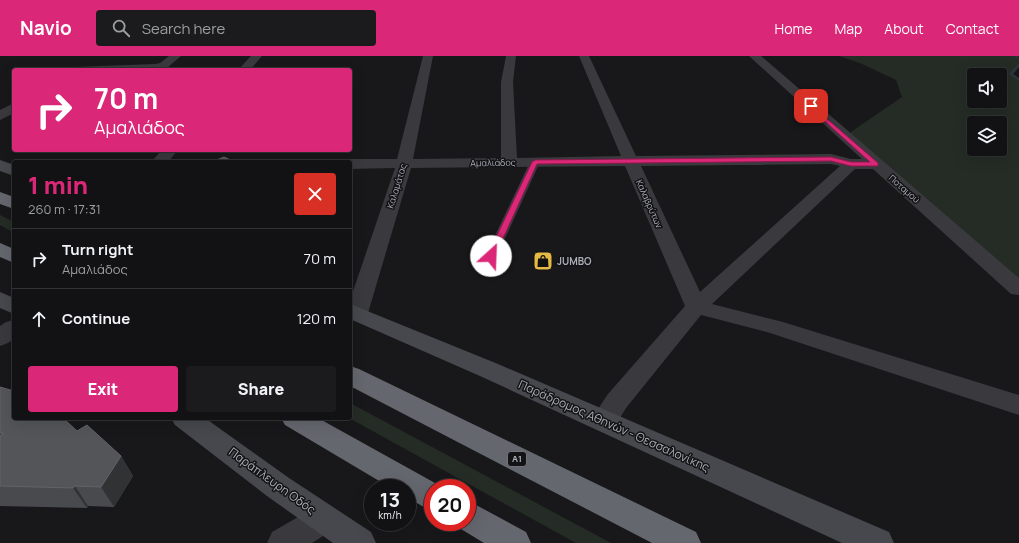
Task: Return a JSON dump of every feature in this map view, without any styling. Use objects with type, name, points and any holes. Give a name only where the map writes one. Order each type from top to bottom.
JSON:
[{"type":"highway","points":[[0,197],[12,203]]},
{"type":"highway","points":[[0,249],[12,256]]},
{"type":"highway","name":"Α1","points":[[352,376],[684,543]]},
{"type":"highway","points":[[298,420],[424,492]]},
{"type":"highway","points":[[476,521],[514,543]]},
{"type":"main road","points":[[0,164],[12,170]]},
{"type":"main road","points":[[0,299],[12,306]]},
{"type":"main road","name":"Παράδρομος Αθηνών - Θεσσαλονίκης","points":[[353,312],[604,421],[877,543]]},
{"type":"main road","name":"Παράπλευρη Οδός","points":[[189,420],[278,487],[359,543]]},
{"type":"street","points":[[141,68],[163,66],[176,56]]},
{"type":"street","points":[[246,68],[257,56]]},
{"type":"street","name":"Καλαμάτας","points":[[353,312],[404,164],[428,56]]},
{"type":"street","points":[[509,162],[507,82],[511,56]]},
{"type":"street","name":"Καλαβρύτων","points":[[584,56],[696,307]]},
{"type":"street","name":"Ποταμού","points":[[754,56],[1019,289]]},
{"type":"street","points":[[78,68],[92,59]]},
{"type":"street","points":[[0,116],[12,108]]},
{"type":"street","points":[[161,160],[168,152]]},
{"type":"street","name":"Αμαλιάδος","points":[[352,164],[831,159],[851,164],[876,164]]},
{"type":"street","points":[[604,421],[617,401],[696,307],[851,164]]},
{"type":"street","points":[[696,307],[775,328],[1019,405]]},
{"type":"street","points":[[0,338],[12,329]]},
{"type":"street","points":[[284,543],[324,519]]},
{"type":"lane","points":[[485,269],[535,162]]},
{"type":"shaded area","points":[[839,56],[1016,56],[1019,58],[1019,65],[1011,74],[1019,80],[1019,289],[845,136],[902,97],[896,80],[860,63]]},
{"type":"shaded area","points":[[0,215],[12,221],[12,232],[0,225]]},
{"type":"shaded area","points":[[352,404],[611,543],[576,543],[476,488],[476,479],[460,479],[352,420]]},
{"type":"building","points":[[224,157],[231,160],[217,160]]},
{"type":"building","points":[[0,387],[12,390],[12,420],[65,420],[77,431],[87,425],[121,456],[101,487],[75,486],[73,488],[0,486],[0,437],[3,433],[0,432]]},
{"type":"waterway","points":[[1019,65],[1011,74],[1019,80]]},
{"type":"place","name":"JUMBO","points":[[543,261]]},
{"type":"route","points":[[491,256],[535,162],[831,159],[851,164],[876,164],[811,106]]}]
